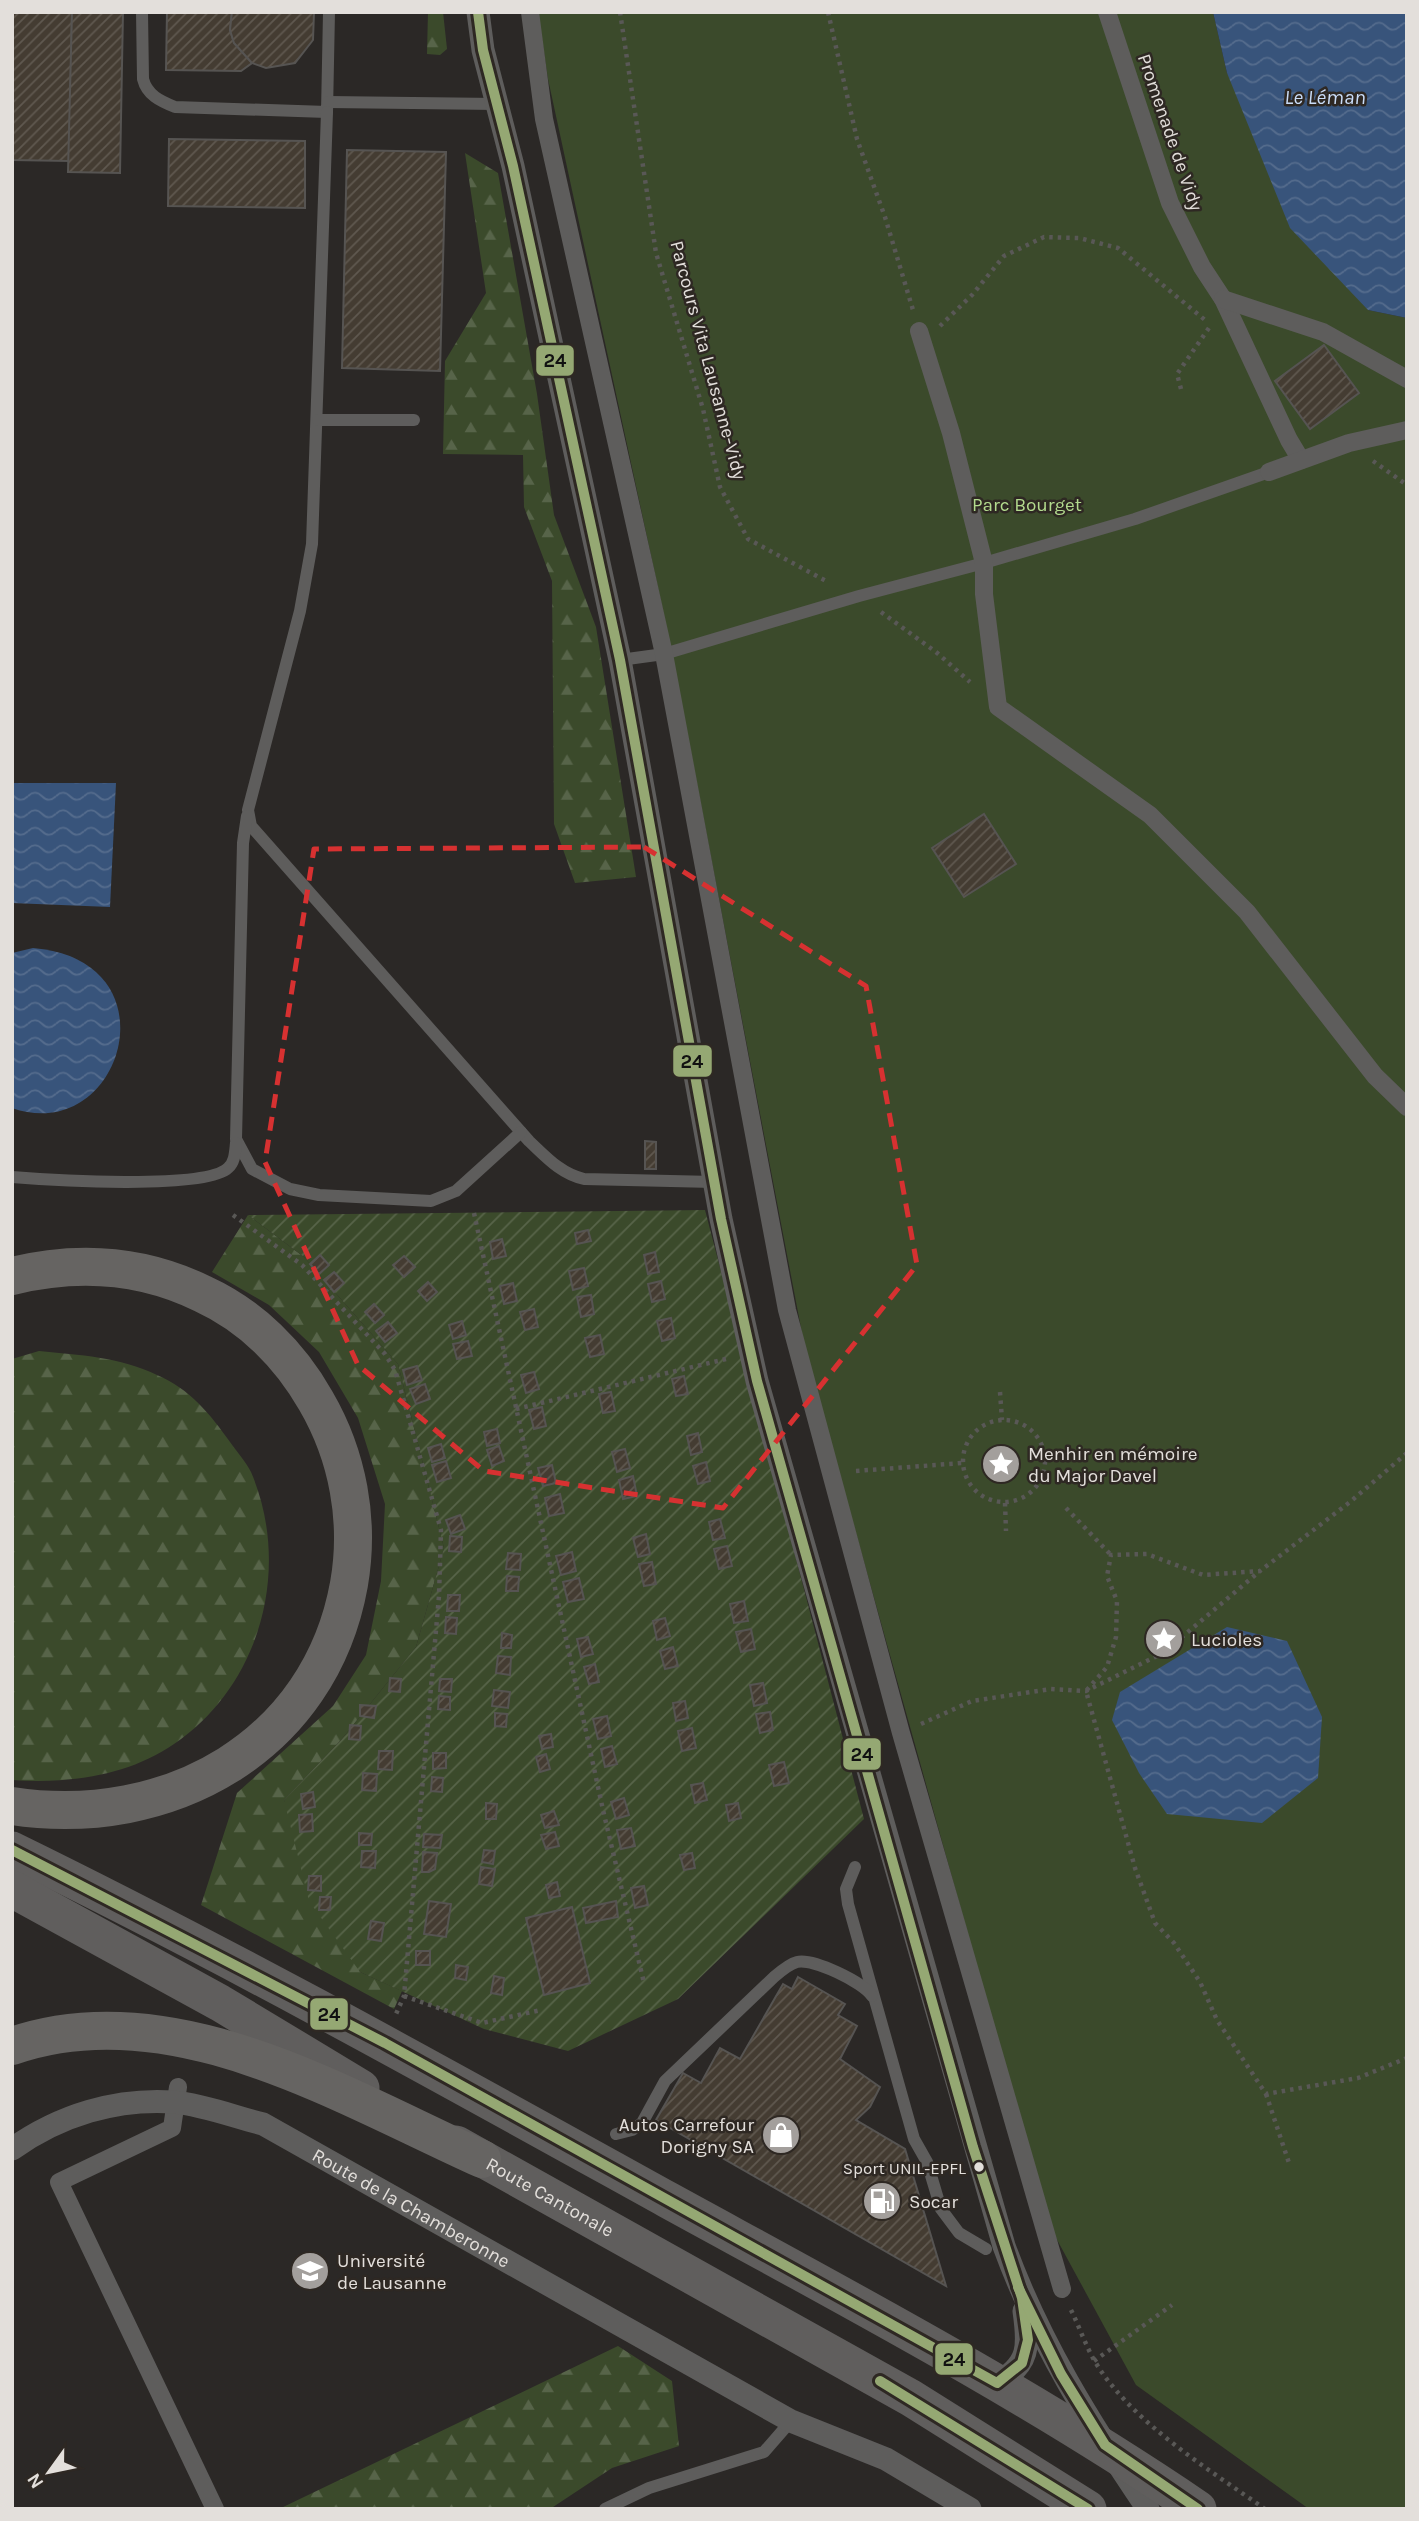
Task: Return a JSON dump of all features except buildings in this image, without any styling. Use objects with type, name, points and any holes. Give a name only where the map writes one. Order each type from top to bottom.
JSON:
[{"type":"highway","points":[[12,1276],[88,1265],[144,1273],[172,1280],[215,1299],[256,1327],[295,1368],[335,1437],[349,1491],[353,1545],[347,1596],[333,1644],[305,1693],[288,1716],[254,1748],[189,1786],[140,1802],[83,1811],[12,1806]]},
{"type":"highway","points":[[12,2046],[84,2031],[127,2029],[172,2036],[248,2057],[482,2159]]},
{"type":"main road","points":[[12,1850],[145,1915],[382,2043],[997,2383],[1105,2445],[1198,2509]]},
{"type":"main road","name":"Route Cantonale","points":[[12,1889],[220,2003],[482,2159],[911,2398],[1087,2509]]},
{"type":"street","points":[[478,12],[483,50],[620,660],[714,1182],[751,1354],[973,2147],[1023,2298],[1061,2374],[1148,2509]]},
{"type":"street","points":[[530,12],[544,119],[664,654],[787,1310],[901,1732],[1062,2289]]},
{"type":"street","name":"Promenade de Vidy","points":[[1107,12],[1170,203],[1202,267],[1223,299],[1301,460]]},
{"type":"street","points":[[1223,299],[1323,332],[1407,379]]},
{"type":"street","points":[[919,331],[951,433],[984,563],[984,594],[998,707],[1150,814],[1247,912],[1375,1076],[1407,1107]]},
{"type":"street","points":[[1269,472],[1349,443],[1407,430]]},
{"type":"street","points":[[177,2095],[172,2128],[59,2182],[215,2509]]},
{"type":"street","name":"Route de la Chamberonne","points":[[12,2149],[62,2120],[116,2103],[177,2095],[263,2124],[791,2421],[886,2459],[970,2509]]},
{"type":"street","points":[[997,2383],[1022,2363],[1028,2340],[1023,2298]]},
{"type":"lane","points":[[142,12],[145,87],[163,102],[175,107],[497,104]]},
{"type":"lane","points":[[12,1177],[51,1180],[199,1180],[228,1168],[235,1158],[243,843],[261,751],[300,611],[312,544],[329,12]]},
{"type":"lane","points":[[318,420],[414,420]]},
{"type":"lane","points":[[620,660],[664,654],[859,596],[984,563],[1135,519],[1269,472]]},
{"type":"lane","points":[[248,812],[251,826],[259,838],[521,1132],[571,1176],[607,1181],[714,1182]]},
{"type":"lane","points":[[236,1139],[252,1169],[290,1189],[342,1198],[431,1201],[456,1191],[521,1132]]},
{"type":"lane","points":[[855,1867],[846,1889],[848,1904],[914,2139],[927,2162],[936,2199],[959,2233],[986,2249]]},
{"type":"lane","points":[[616,2134],[632,2130],[642,2123],[665,2081],[774,1976],[792,1964],[801,1961],[855,1980],[867,1988],[876,2002]]},
{"type":"lane","points":[[605,2509],[649,2488],[764,2452],[791,2421]]},
{"type":"path","name":"Parcours Vita Lausanne-Vidy","points":[[620,12],[656,253],[703,410],[720,487],[748,539],[859,596],[936,652],[998,707]]},
{"type":"path","points":[[828,12],[857,139],[885,217],[919,331],[938,328],[972,295],[1004,256],[1044,237],[1079,239],[1118,248],[1211,325],[1216,336]]},
{"type":"path","points":[[1181,389],[1177,374],[1211,325]]},
{"type":"path","points":[[474,1213],[644,1983]]},
{"type":"path","points":[[233,1215],[302,1265],[391,1363],[441,1530],[439,1596],[404,1996],[382,2043]]},
{"type":"path","points":[[516,1409],[751,1354]]},
{"type":"path","points":[[999,1392],[1002,1420]]},
{"type":"path","points":[[1002,1420],[1027,1427],[1036,1436],[1045,1460],[1044,1473],[1029,1494],[1005,1503],[992,1501],[971,1487],[962,1463],[969,1438],[989,1422],[1002,1420]]},
{"type":"path","points":[[901,1732],[972,1701],[1051,1689],[1086,1691],[1163,1653],[1407,1453]]},
{"type":"path","points":[[1045,1460],[1076,1458]]},
{"type":"path","points":[[831,1474],[962,1463]]},
{"type":"path","points":[[1005,1503],[1006,1531]]},
{"type":"path","points":[[1066,1508],[1111,1555],[1147,1554],[1203,1575],[1260,1571]]},
{"type":"path","points":[[1086,1691],[1107,1667],[1116,1637],[1116,1601],[1107,1576],[1111,1555]]},
{"type":"path","points":[[1086,1691],[1135,1868],[1155,1923],[1174,1943],[1200,1982],[1216,2020],[1266,2094],[1290,2166]]},
{"type":"path","points":[[404,1996],[482,2023],[541,2010]]},
{"type":"path","points":[[1266,2094],[1358,2078],[1407,2058]]},
{"type":"path","points":[[1062,2289],[1094,2361],[1138,2412],[1185,2453],[1265,2509]]},
{"type":"path","points":[[1094,2361],[1172,2305]]},
{"type":"highlighted area","points":[[644,847],[866,986],[917,1265],[723,1508],[484,1471],[358,1365],[265,1162],[314,849]]},
{"type":"green space","points":[[428,12],[443,12],[447,49],[440,55],[427,54]]},
{"type":"green space","name":"Parc Bourget","points":[[538,12],[1213,12],[1227,73],[1368,310],[1407,318],[1407,2509],[1309,2509],[1136,2385],[1049,2225],[806,1354],[671,648],[548,79]]},
{"type":"green space","points":[[465,153],[498,173],[537,394],[554,515],[596,627],[636,877],[575,883],[554,824],[552,581],[524,507],[523,455],[443,454],[445,361],[486,293]]},
{"type":"green space","points":[[705,1210],[864,1819],[678,1999],[568,2051],[484,2029],[360,1972],[309,1901],[284,1800],[341,1740],[416,1647],[444,1548],[398,1364],[304,1257],[248,1215]]},
{"type":"green space","points":[[248,1215],[304,1257],[398,1364],[444,1548],[416,1647],[341,1740],[284,1800],[360,1972],[402,1991],[394,2009],[201,1905],[237,1793],[333,1706],[366,1655],[381,1581],[385,1504],[358,1418],[319,1352],[269,1305],[212,1272]]},
{"type":"green space","points":[[39,1351],[129,1364],[180,1387],[215,1422],[251,1472],[263,1509],[268,1547],[268,1585],[260,1622],[247,1657],[228,1690],[204,1719],[174,1744],[137,1764],[117,1771],[54,1781],[12,1780],[12,1359]]},
{"type":"green space","points":[[618,2346],[672,2381],[679,2446],[612,2468],[550,2509],[279,2509]]},
{"type":"water","name":"Le Léman","points":[[1213,12],[1407,12],[1407,318],[1368,310],[1290,228],[1227,73]]},
{"type":"water","points":[[12,783],[116,783],[110,907],[12,903]]},
{"type":"water","points":[[33,948],[78,960],[106,984],[119,1014],[118,1047],[105,1078],[82,1101],[50,1113],[12,1108],[12,953]]},
{"type":"water","points":[[1227,1627],[1287,1641],[1322,1717],[1318,1778],[1262,1823],[1167,1814],[1139,1773],[1112,1720],[1120,1692]]},
{"type":"transit line","name":"24","points":[[12,1850],[385,2043],[997,2383],[1022,2363],[1028,2340],[1022,2298],[973,2147],[757,1381],[721,1219],[620,660],[513,166],[483,50],[478,12]]},
{"type":"transit line","name":"24","points":[[1018,2287],[1061,2374],[1105,2445],[1198,2509]]},
{"type":"transit line","name":"24","points":[[880,2381],[1088,2509]]},
{"type":"place","name":"Menhir en mémoire du Major Davel","points":[[1001,1464]]},
{"type":"place","name":"Lucioles","points":[[1164,1639]]},
{"type":"place","name":"Autos Carrefour Dorigny SA","points":[[781,2135]]},
{"type":"place","name":"Sport UNIL-EPFL","points":[[979,2167]]},
{"type":"place","name":"Socar","points":[[882,2201]]},
{"type":"place","name":"Université de Lausanne","points":[[310,2271]]}]
